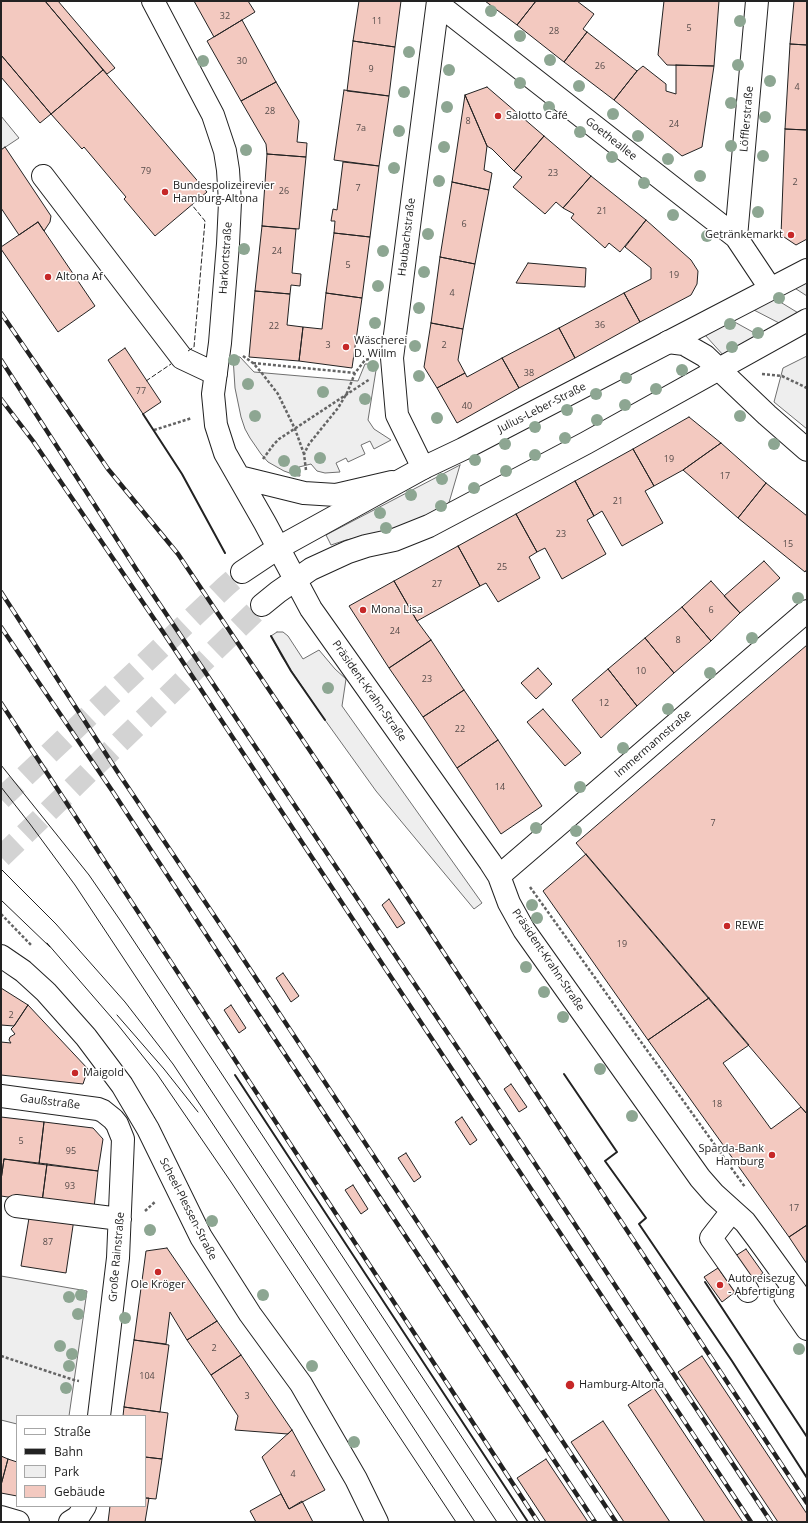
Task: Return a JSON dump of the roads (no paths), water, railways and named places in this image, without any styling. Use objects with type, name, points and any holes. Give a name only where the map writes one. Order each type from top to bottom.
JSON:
[{"type":"street","name":"Harkortstraße","points":[[153,1],[213,115],[225,151],[230,202],[220,343],[213,394],[214,411],[220,439],[225,453],[278,548]]},
{"type":"street","name":"Löfflerstraße","points":[[736,237],[757,1]]},
{"type":"street","name":"Goetheallee","points":[[438,2],[736,237],[770,288]]},
{"type":"street","name":"Haubachstraße","points":[[423,468],[397,415],[392,361],[438,2]]},
{"type":"street","points":[[42,176],[182,358],[216,374]]},
{"type":"street","name":"Julius-Leber-Straße","points":[[242,572],[278,548],[401,479],[470,445],[807,270]]},
{"type":"street","points":[[262,605],[294,580],[311,569],[348,552],[366,546],[394,540],[429,526],[586,444],[807,320]]},
{"type":"street","points":[[668,342],[684,344],[705,356],[766,415],[807,450]]},
{"type":"street","points":[[239,477],[304,492],[336,495],[401,479]]},
{"type":"street","name":"Präsident-Krahn-Straße","points":[[278,548],[311,609],[506,870],[509,903],[524,930],[700,1178],[714,1194],[722,1224],[745,1222],[807,1307]]},
{"type":"street","name":"Immermannstraße","points":[[506,870],[807,611]]},
{"type":"street","name":"Scheel-Plessen-Straße","points":[[1,956],[23,971],[46,992],[86,1037],[110,1068],[140,1113],[201,1237],[250,1314],[301,1384],[356,1479],[377,1522]]},
{"type":"street","name":"Gaußstraße","points":[[1,1096],[98,1109]]},
{"type":"street","name":"Große Rainstraße","points":[[98,1109],[113,1119],[117,1124],[123,1140],[118,1258],[99,1415]]},
{"type":"street","points":[[16,1206],[120,1226]]},
{"type":"street","points":[[722,1224],[748,1291]]},
{"type":"street","points":[[722,1224],[746,1242],[807,1329]]},
{"type":"street","points":[[71,1522],[78,1517],[84,1507]]},
{"type":"street","points":[[1,1517],[18,1522]]},
{"type":"tunnel","points":[[1,799],[242,572]]},
{"type":"tunnel","points":[[1,857],[262,605]]},
{"type":"tram line","points":[[1,765],[89,875],[120,920],[518,1522]]},
{"type":"tram line","points":[[1,787],[75,885],[497,1522]]},
{"type":"tram line","points":[[1,869],[56,924],[125,1002],[173,1064],[475,1522]]},
{"type":"tram line","points":[[1,900],[50,947]]},
{"type":"tram line","points":[[47,943],[118,1025],[157,1074],[231,1182],[456,1522]]},
{"type":"tram line","points":[[117,1015],[164,1069],[198,1112]]},
{"type":"railway","points":[[1,313],[108,469],[178,554],[335,788],[807,1503]]},
{"type":"railway","points":[[1,360],[138,572],[516,1135],[771,1522]]},
{"type":"railway","points":[[1,399],[33,441],[163,632],[751,1522]]},
{"type":"railway","points":[[1,592],[117,771],[616,1522]]},
{"type":"railway","points":[[1,627],[113,792],[595,1522]]},
{"type":"railway","points":[[1,703],[538,1522]]},
{"type":"place","name":"Salotto Café","points":[[498,116]]},
{"type":"place","name":"Bundespolizeirevier Hamburg-Altona","points":[[165,192]]},
{"type":"place","name":"Getränkemarkt","points":[[791,235]]},
{"type":"place","name":"Altona Af","points":[[48,277]]},
{"type":"place","name":"Wäscherei D. Willm","points":[[346,347]]},
{"type":"place","name":"Mona Lisa","points":[[363,610]]},
{"type":"place","name":"REWE","points":[[727,926]]},
{"type":"place","name":"Maigold","points":[[75,1073]]},
{"type":"place","name":"Sparda-Bank Hamburg","points":[[772,1155]]},
{"type":"place","name":"Ole Kröger","points":[[158,1272]]},
{"type":"place","name":"Autoreisezug - Abfertigung","points":[[720,1285]]},
{"type":"place","name":"Hamburg-Altona","points":[[570,1385]]}]
